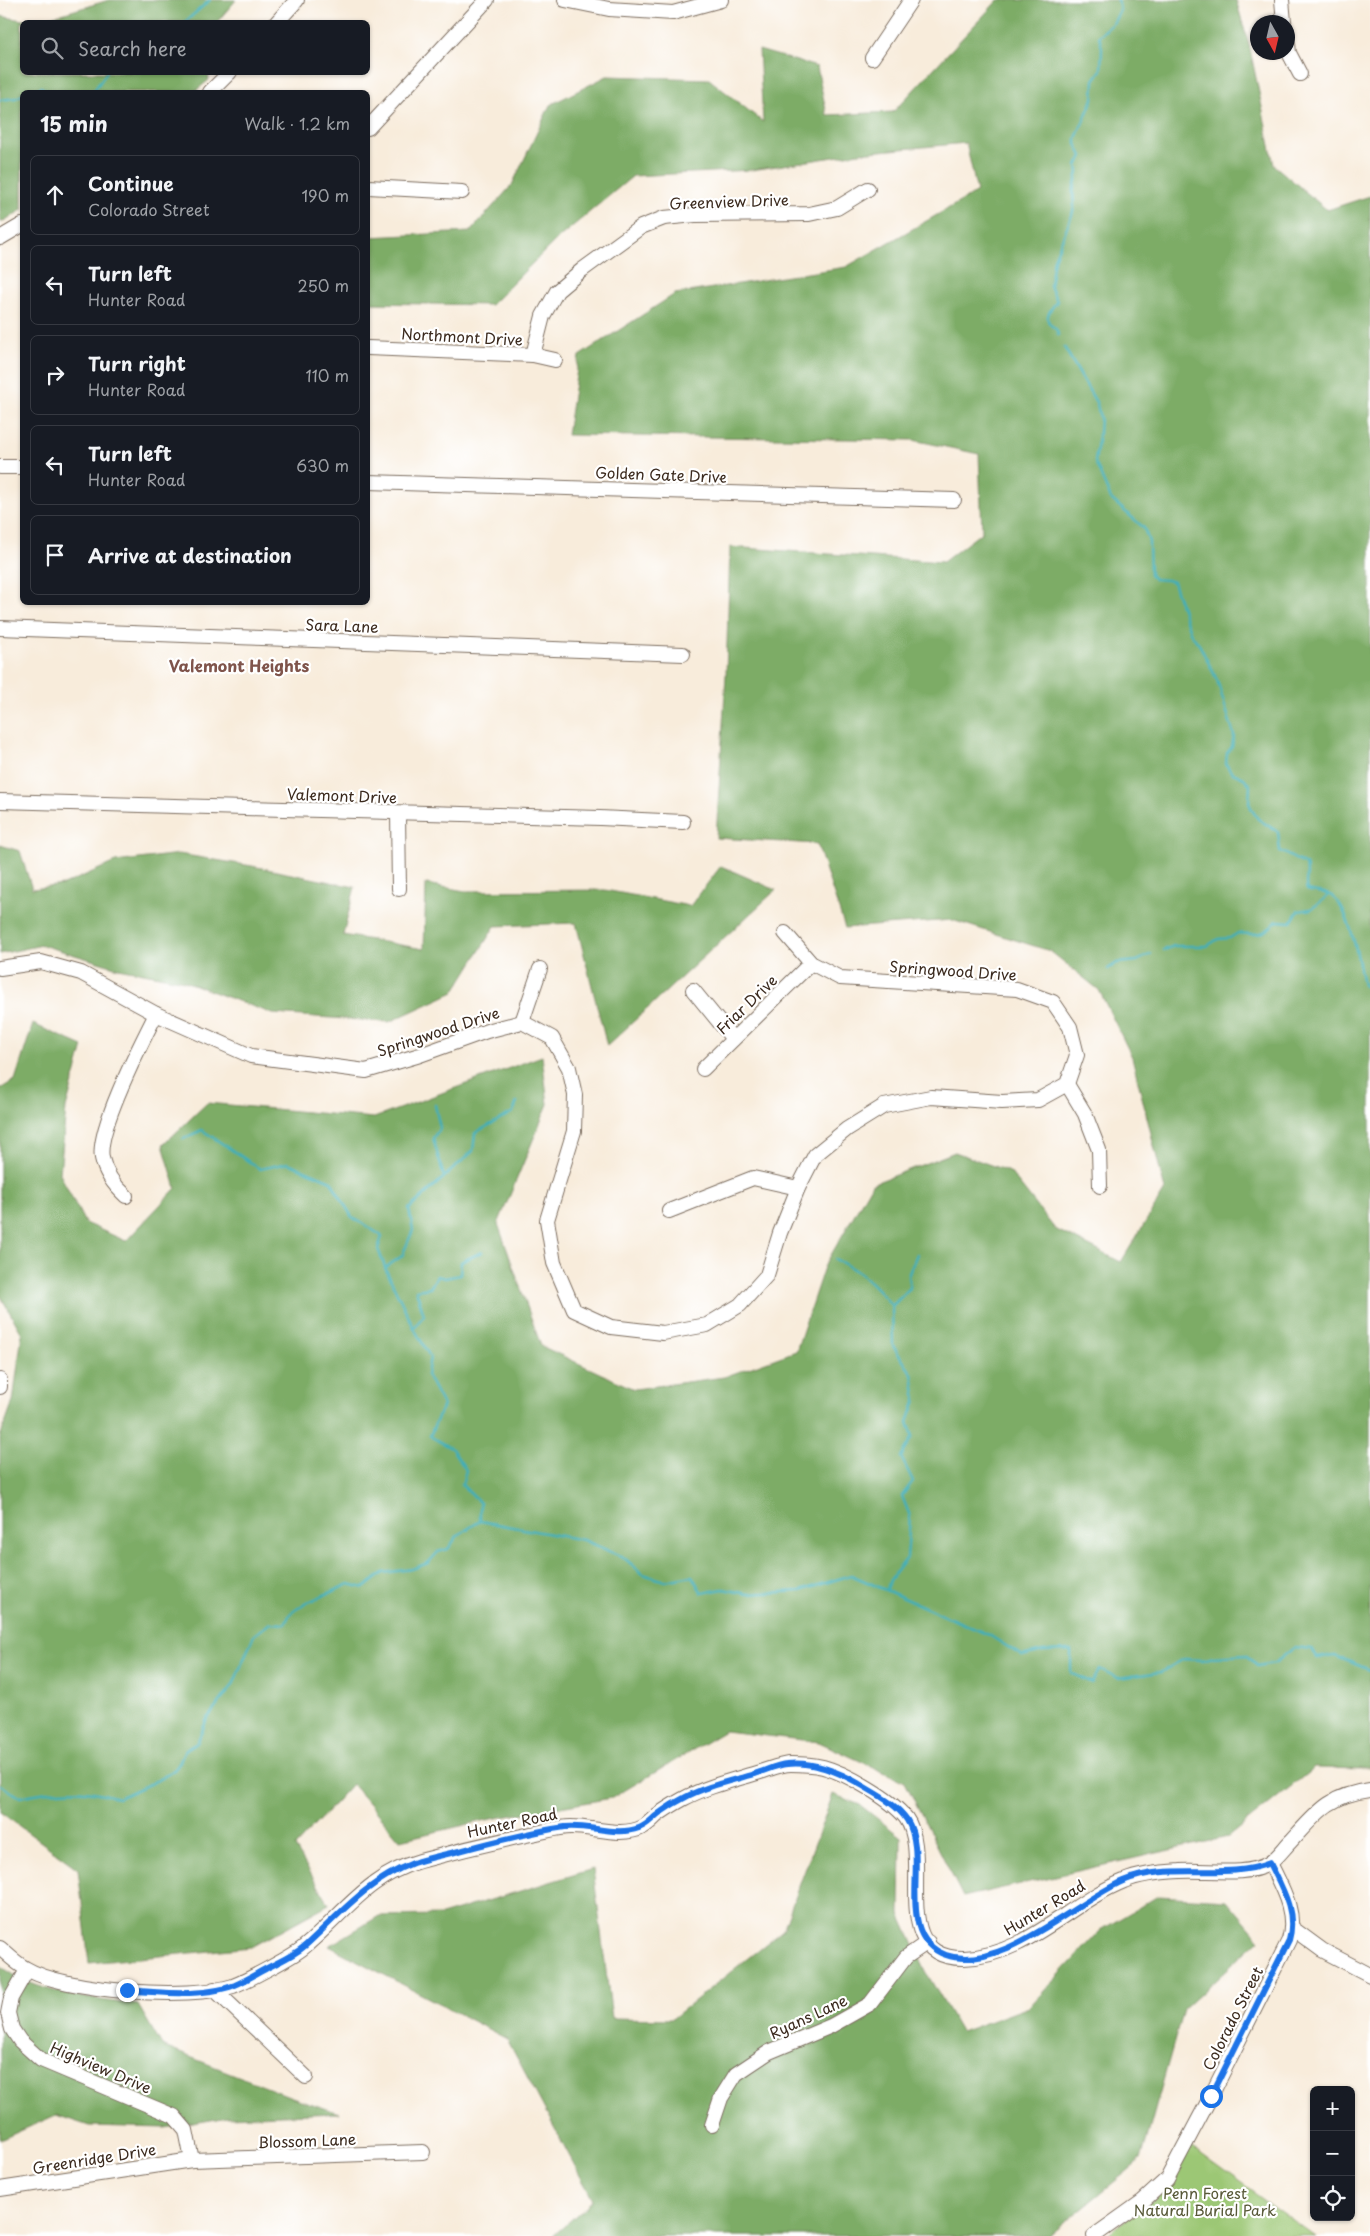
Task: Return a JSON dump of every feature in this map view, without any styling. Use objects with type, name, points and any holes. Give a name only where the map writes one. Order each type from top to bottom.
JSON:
[{"type":"street","points":[[279,20],[297,0]]},
{"type":"street","points":[[370,126],[487,0]]},
{"type":"street","points":[[565,0],[609,9],[673,13],[721,0]]},
{"type":"street","points":[[872,58],[911,0]]},
{"type":"street","points":[[1282,0],[1282,15]]},
{"type":"street","points":[[1293,60],[1300,74]]},
{"type":"street","points":[[212,90],[227,75]]},
{"type":"street","points":[[370,187],[462,192]]},
{"type":"street","name":"Greenview Drive","points":[[533,355],[543,316],[557,291],[582,270],[641,227],[664,218],[809,214],[837,208],[868,189]]},
{"type":"street","points":[[0,238],[20,226]]},
{"type":"street","name":"Northmont Drive","points":[[370,348],[533,355],[555,360]]},
{"type":"street","points":[[0,468],[20,467]]},
{"type":"street","name":"Golden Gate Drive","points":[[370,482],[954,500]]},
{"type":"street","name":"Sara Lane","points":[[0,628],[683,654]]},
{"type":"street","name":"Valemont Drive","points":[[0,801],[683,822]]},
{"type":"street","points":[[398,813],[399,888]]},
{"type":"street","name":"Springwood Drive","points":[[0,968],[42,962],[81,973],[156,1014],[251,1056],[366,1071],[420,1055],[487,1031],[522,1022],[552,1038],[569,1068],[575,1096],[574,1131],[547,1220],[554,1263],[574,1310],[611,1327],[663,1333],[707,1325],[740,1305],[767,1275],[780,1233],[798,1188],[815,1155],[847,1129],[884,1106],[931,1097],[1002,1102],[1038,1100],[1066,1084],[1077,1056],[1070,1027],[1053,1002],[1017,989],[840,978],[811,963],[785,933]]},
{"type":"street","name":"Friar Drive","points":[[704,1069],[811,963]]},
{"type":"street","points":[[522,1022],[540,969]]},
{"type":"street","points":[[693,990],[733,1039]]},
{"type":"street","points":[[126,1196],[113,1183],[102,1156],[105,1137],[121,1088],[156,1014]]},
{"type":"street","points":[[1066,1084],[1085,1114],[1099,1150],[1100,1186]]},
{"type":"street","points":[[669,1211],[753,1178],[798,1188]]},
{"type":"street","points":[[0,1380],[0,1387]]},
{"type":"street","name":"Hunter Road","points":[[0,1948],[27,1970],[83,1987],[171,1994],[233,1986],[302,1948],[355,1897],[383,1877],[414,1863],[487,1843],[568,1827],[626,1831],[643,1828],[661,1812],[703,1789],[787,1764],[822,1767],[842,1774],[886,1800],[906,1819],[914,1837],[917,1856],[914,1890],[916,1916],[922,1933],[933,1949],[947,1956],[960,1958],[981,1956],[1003,1950],[1025,1940],[1101,1892],[1126,1880],[1180,1871],[1233,1871],[1258,1868],[1270,1863]]},
{"type":"street","points":[[1270,1863],[1323,1806],[1341,1796],[1370,1790]]},
{"type":"street","name":"Colorado Street","points":[[1094,2236],[1143,2201],[1167,2179],[1289,1940],[1292,1928],[1290,1908],[1270,1863]]},
{"type":"street","points":[[1292,1928],[1322,1950],[1370,1975]]},
{"type":"street","name":"Ryans Lane","points":[[712,2125],[720,2098],[736,2074],[769,2052],[831,2026],[870,2004],[906,1957],[928,1942]]},
{"type":"street","name":"Highview Drive","points":[[27,1970],[11,1998],[8,2013],[12,2029],[20,2041],[41,2060],[174,2116],[186,2130],[192,2160]]},
{"type":"street","points":[[214,1989],[306,2077]]},
{"type":"street","name":"Blossom Lane","points":[[192,2160],[423,2152]]},
{"type":"street","name":"Greenridge Drive","points":[[0,2189],[192,2160]]},
{"type":"green space","points":[[109,0],[236,0],[219,20],[41,20]]},
{"type":"green space","points":[[998,0],[1236,0],[1250,49],[1250,60],[1252,60],[1274,165],[1327,210],[1370,196],[1370,1769],[1314,1768],[1228,1837],[963,1897],[905,1782],[819,1742],[725,1731],[612,1798],[491,1819],[400,1840],[352,1784],[295,1847],[329,1904],[251,1947],[89,1963],[78,1869],[0,1812],[0,1437],[13,1401],[22,1334],[0,1295],[0,1089],[15,1080],[33,1024],[83,1046],[66,1108],[60,1174],[85,1223],[126,1241],[176,1188],[163,1145],[207,1103],[374,1118],[542,1056],[548,1104],[498,1224],[541,1346],[634,1389],[724,1377],[796,1351],[824,1267],[872,1184],[955,1152],[1010,1172],[1055,1229],[1121,1262],[1165,1190],[1132,1057],[1099,990],[1050,951],[952,920],[845,928],[817,844],[716,838],[726,675],[730,547],[943,562],[982,532],[979,454],[913,440],[567,435],[579,356],[675,294],[846,267],[977,192],[966,143],[859,153],[752,170],[633,176],[556,240],[491,305],[370,303],[370,237],[470,232],[512,185],[550,105],[607,76],[709,79],[763,122],[759,50],[817,67],[827,115],[893,112]]},
{"type":"green space","points":[[0,16],[22,20],[20,20],[20,75],[208,75],[209,80],[196,90],[20,90],[20,211],[0,223]]},
{"type":"green space","points":[[0,845],[20,851],[32,889],[63,885],[115,862],[179,854],[252,866],[355,887],[343,935],[424,949],[426,884],[465,891],[605,890],[690,906],[721,866],[776,890],[607,1046],[576,923],[495,926],[454,992],[389,1022],[273,1014],[184,981],[118,968],[42,945],[0,954]]},
{"type":"green space","points":[[833,1794],[860,1805],[901,1837],[900,1914],[926,1972],[961,2032],[1029,2007],[1101,1930],[1158,1896],[1227,1900],[1260,1939],[1183,2010],[1141,2160],[1048,2236],[553,2236],[593,2200],[507,2039],[329,1946],[379,1916],[441,1915],[593,1869],[612,2018],[672,2019],[783,1930]]},
{"type":"green space","points":[[0,1965],[14,1975],[47,1989],[65,1994],[138,2005],[162,2046],[289,2096],[339,2113],[228,2117],[165,2128],[89,2126],[56,2115],[0,2140]]},
{"type":"green space","name":"Penn Forest Natural Burial Park","points":[[1193,2148],[1315,2236],[1105,2236],[1171,2186],[1189,2149]]},
{"type":"waterway","points":[[187,20],[210,0]]},
{"type":"waterway","points":[[1058,335],[1056,329],[1048,320],[1049,313],[1057,301],[1050,286],[1054,259],[1074,207],[1073,192],[1078,172],[1077,166],[1082,156],[1076,144],[1076,138],[1093,99],[1094,80],[1101,70],[1102,48],[1099,36],[1114,22],[1120,10],[1118,0]]},
{"type":"waterway","points":[[94,90],[105,75]]},
{"type":"waterway","points":[[34,90],[41,87],[46,90]]},
{"type":"waterway","points":[[0,100],[20,96]]},
{"type":"waterway","points":[[1064,347],[1097,404],[1100,418],[1095,462],[1111,499],[1144,528],[1149,542],[1150,575],[1154,579],[1173,582],[1190,632],[1200,646],[1217,680],[1234,735],[1232,747],[1227,753],[1226,764],[1231,772],[1244,778],[1250,785],[1249,803],[1252,810],[1258,819],[1278,832],[1280,851],[1306,865],[1307,890],[1328,894],[1339,904],[1345,914],[1353,938],[1363,985],[1370,990]]},
{"type":"waterway","points":[[1164,950],[1174,946],[1207,946],[1218,939],[1230,938],[1238,933],[1264,932],[1277,921],[1291,922],[1298,911],[1311,909],[1327,897],[1327,893]]},
{"type":"waterway","points":[[1108,969],[1117,963],[1137,961],[1151,954]]},
{"type":"waterway","points":[[480,1521],[480,1503],[462,1485],[466,1470],[452,1449],[430,1436],[443,1405],[427,1375],[430,1357],[385,1268],[402,1256],[413,1230],[409,1209],[473,1151],[475,1133],[513,1112],[517,1102]]},
{"type":"waterway","points":[[435,1105],[440,1128],[433,1138],[444,1177]]},
{"type":"waterway","points":[[183,1139],[202,1130],[260,1169],[288,1163],[331,1181],[352,1217],[382,1236],[378,1249],[385,1267]]},
{"type":"waterway","points":[[414,1328],[424,1315],[416,1290],[430,1288],[437,1276],[445,1278],[460,1275],[461,1262],[482,1252]]},
{"type":"waterway","points":[[887,1589],[890,1580],[907,1558],[910,1516],[902,1496],[913,1481],[901,1457],[913,1437],[908,1422],[916,1400],[912,1374],[893,1346],[892,1306],[910,1288],[908,1276],[917,1254]]},
{"type":"waterway","points":[[835,1259],[867,1279],[892,1306]]},
{"type":"waterway","points":[[0,1785],[20,1797],[69,1790],[93,1792],[118,1798],[163,1777],[175,1769],[184,1752],[197,1743],[207,1719],[233,1685],[254,1635],[270,1623],[285,1624],[290,1614],[304,1604],[349,1584],[364,1588],[383,1573],[412,1569],[428,1563],[438,1552],[448,1549],[458,1535],[480,1521],[583,1540],[623,1557],[643,1574],[665,1581],[692,1576],[702,1593],[723,1589],[748,1594],[800,1591],[851,1575],[989,1635],[1022,1656],[1043,1651],[1071,1650],[1071,1673],[1092,1683],[1100,1669],[1118,1678],[1161,1672],[1184,1659],[1202,1660],[1213,1657],[1246,1655],[1257,1666],[1275,1663],[1295,1647],[1312,1649],[1317,1658],[1335,1656],[1370,1670]]},
{"type":"district","name":"Valemont Heights","points":[[239,665]]},
{"type":"route","points":[[127,1990],[171,1994],[233,1986],[302,1948],[355,1897],[383,1877],[414,1863],[487,1843],[568,1827],[610,1831],[643,1828],[661,1812],[683,1798],[703,1789],[787,1764],[822,1767],[842,1774],[886,1800],[906,1819],[914,1837],[917,1856],[914,1890],[916,1916],[922,1933],[933,1949],[947,1956],[960,1958],[981,1956],[1003,1950],[1025,1940],[1101,1892],[1126,1880],[1152,1874],[1180,1871],[1233,1871],[1258,1868],[1270,1863],[1290,1908],[1292,1928],[1289,1940],[1211,2096]]}]
